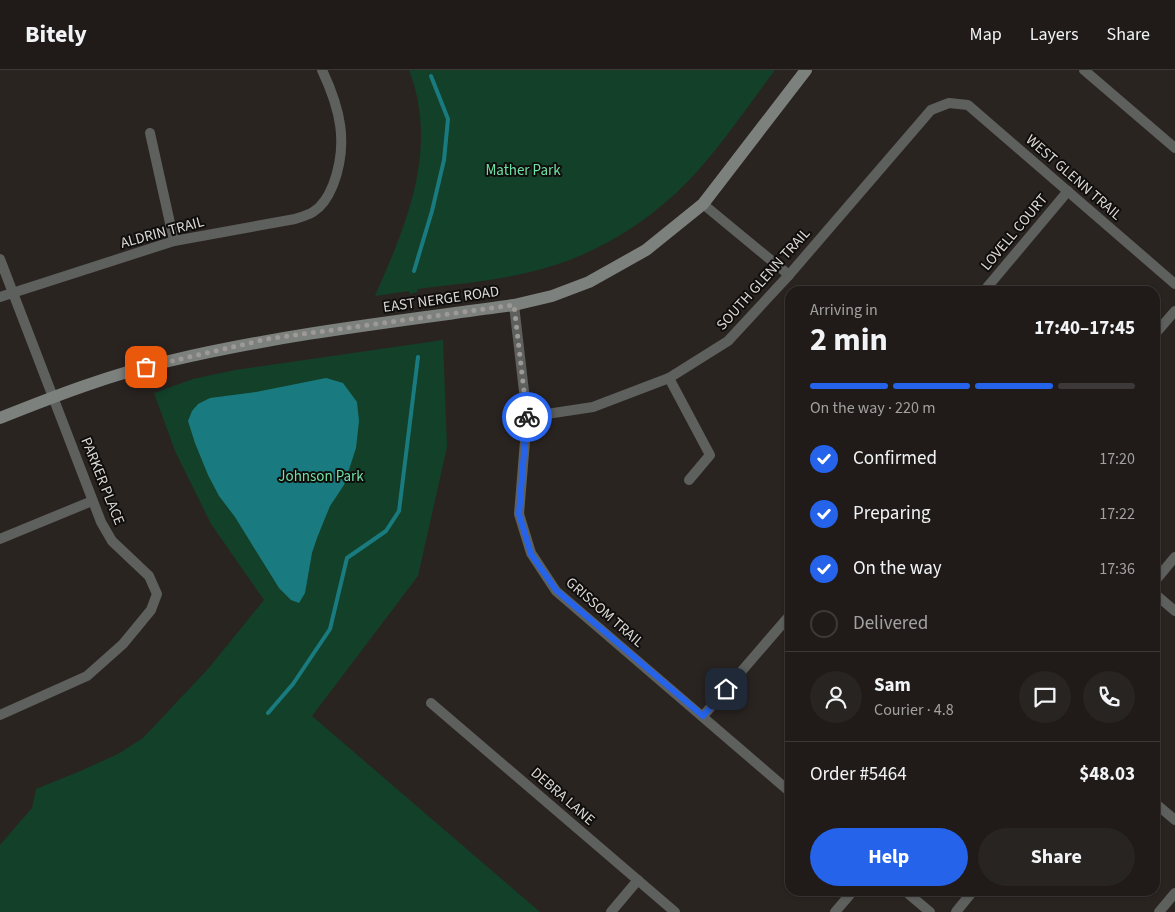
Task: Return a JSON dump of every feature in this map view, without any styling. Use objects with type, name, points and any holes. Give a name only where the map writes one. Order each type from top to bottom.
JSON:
[{"type":"main road","name":"EAST NERGE ROAD","points":[[0,418],[54,397],[153,365],[267,339],[514,305],[552,296],[589,282],[646,250],[703,204],[806,70]]},
{"type":"street","name":"ALDRIN TRAIL","points":[[0,297],[174,241],[295,219],[314,212],[328,196],[339,168],[342,134],[334,95],[322,70]]},
{"type":"street","points":[[1084,70],[1175,148]]},
{"type":"street","name":"WEST GLENN TRAIL","points":[[949,103],[968,105],[1175,284]]},
{"type":"street","name":"SOUTH GLENN TRAIL","points":[[527,417],[593,407],[669,378],[728,341],[789,275],[931,110],[949,103]]},
{"type":"street","points":[[150,133],[174,241]]},
{"type":"street","name":"LOVELL COURT","points":[[988,286],[1068,192]]},
{"type":"street","points":[[703,204],[789,275]]},
{"type":"street","name":"PARKER PLACE","points":[[0,258],[101,522],[112,541],[149,576],[157,594],[151,610],[123,644],[87,676],[0,715]]},
{"type":"street","name":"GRISSOM TRAIL","points":[[514,305],[527,417],[519,514],[531,554],[556,590],[785,788]]},
{"type":"street","points":[[1160,328],[1175,311]]},
{"type":"street","points":[[669,378],[710,455],[689,480]]},
{"type":"street","points":[[0,539],[92,501]]},
{"type":"street","points":[[1160,576],[1175,557]]},
{"type":"street","points":[[1160,598],[1175,611]]},
{"type":"street","points":[[703,716],[785,621]]},
{"type":"street","name":"DEBRA LANE","points":[[431,703],[675,912]]},
{"type":"street","points":[[1160,807],[1175,820]]},
{"type":"street","points":[[611,912],[638,880]]},
{"type":"street","points":[[1159,912],[1175,893]]},
{"type":"street","points":[[835,912],[849,896]]},
{"type":"street","points":[[911,896],[930,912]]},
{"type":"street","points":[[956,912],[969,896]]},
{"type":"green space","name":"Mather Park","points":[[409,70],[775,70],[702,166],[675,194],[626,232],[589,252],[550,267],[489,280],[418,289],[417,292],[410,294],[409,291],[375,296],[408,213],[420,157],[421,128],[417,99]]},
{"type":"green space","name":"Johnson Park","points":[[443,340],[447,447],[418,576],[312,716],[540,912],[0,912],[0,845],[32,808],[36,789],[118,754],[143,738],[208,669],[264,600],[211,524],[175,451],[154,393],[193,379],[235,370]]},
{"type":"water","points":[[326,378],[343,383],[357,402],[359,421],[356,448],[344,485],[330,506],[317,538],[312,553],[305,593],[299,603],[291,600],[279,588],[235,517],[219,496],[208,475],[188,421],[192,411],[198,404],[210,398],[256,392]]},
{"type":"waterway","points":[[414,271],[432,211],[444,160],[448,119],[431,76]]},
{"type":"waterway","points":[[268,713],[293,684],[330,629],[347,558],[386,531],[399,511],[418,357]]},
{"type":"way so far","points":[[146,367],[267,339],[514,305],[527,417]]},
{"type":"route","points":[[527,417],[519,514],[531,554],[556,590],[703,716],[726,689]]}]
